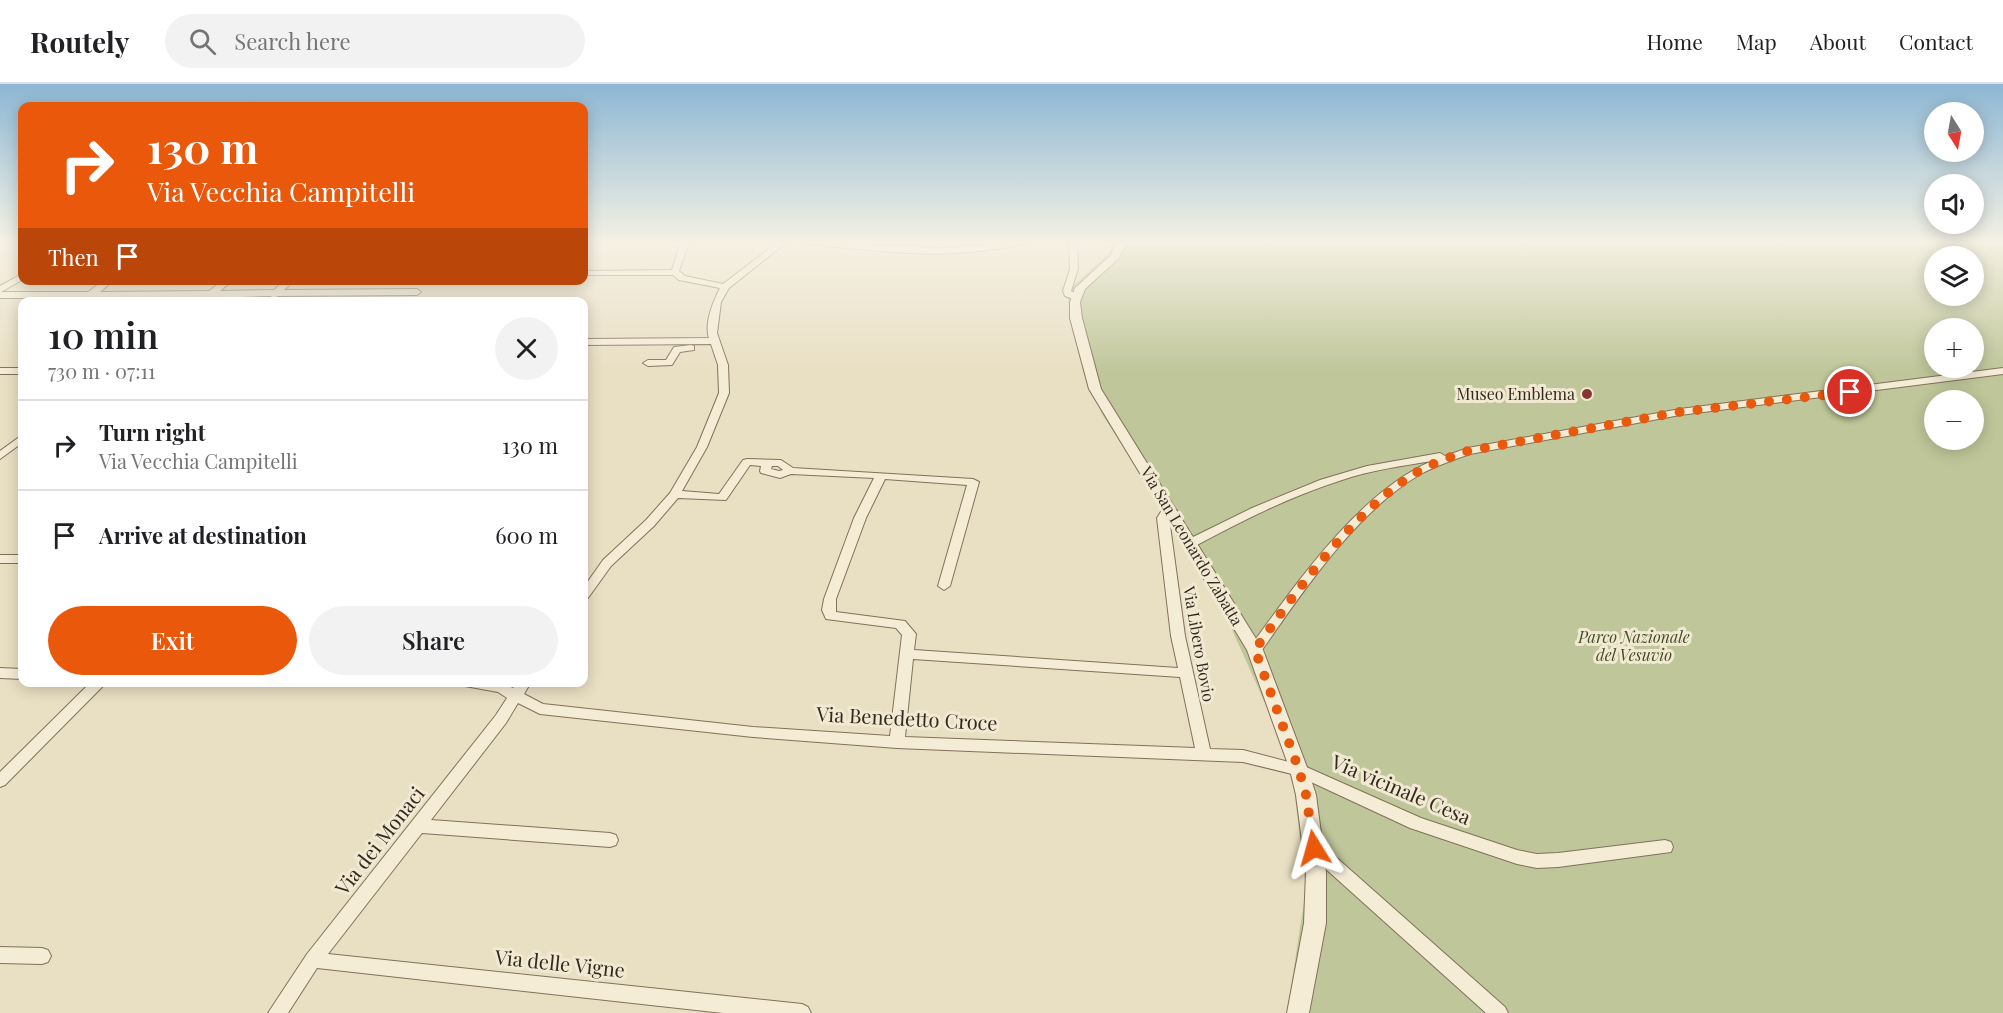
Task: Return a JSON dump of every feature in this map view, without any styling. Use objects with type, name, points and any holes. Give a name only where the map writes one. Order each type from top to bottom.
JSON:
[{"type":"street","points":[[91,294],[104,285]]},
{"type":"street","points":[[208,297],[222,285]]},
{"type":"street","points":[[272,297],[285,285]]},
{"type":"street","points":[[588,589],[607,563],[650,523],[675,494],[702,447],[724,393],[723,365],[715,344],[713,323],[717,302],[725,287],[717,285]]},
{"type":"street","points":[[1069,285],[1068,294],[1076,297],[1083,285]]},
{"type":"street","points":[[0,295],[417,292]]},
{"type":"street","name":"Via San Leonardo Zabatta","points":[[1076,297],[1076,318],[1095,389],[1255,650],[1299,770],[1306,795],[1314,848],[1315,923],[1298,1013]]},
{"type":"street","points":[[588,342],[715,344]]},
{"type":"street","points":[[648,363],[669,363],[680,348],[715,344]]},
{"type":"street","points":[[0,371],[17,371]]},
{"type":"street","points":[[0,381],[17,371]]},
{"type":"street","points":[[1191,543],[1237,519],[1325,482],[1374,468],[1680,412],[2003,372]]},
{"type":"street","points":[[0,456],[18,443]]},
{"type":"street","points":[[1255,650],[1300,588],[1378,502],[1410,476],[1436,462],[1468,451]]},
{"type":"street","points":[[675,494],[722,498],[747,462],[767,463],[765,471],[780,476],[790,471],[881,475],[856,528],[830,599],[828,612],[836,618],[900,624],[909,634],[897,742]]},
{"type":"street","points":[[882,475],[973,482],[944,586]]},
{"type":"street","name":"Via Libero Bovio","points":[[1171,511],[1166,512],[1163,518],[1178,636],[1203,752]]},
{"type":"street","points":[[0,559],[18,559]]},
{"type":"street","points":[[907,654],[1186,673]]},
{"type":"street","points":[[0,673],[18,674]]},
{"type":"street","points":[[0,781],[95,687]]},
{"type":"street","name":"Via Benedetto Croce","points":[[496,687],[520,689],[540,709],[563,713],[753,732],[897,742],[1203,752],[1243,756],[1299,770]]},
{"type":"street","name":"Via dei Monaci","points":[[277,1013],[313,960],[420,826],[501,719],[520,689]]},
{"type":"street","name":"Via vicinale Cesa","points":[[1299,770],[1416,823],[1537,861],[1665,847]]},
{"type":"street","points":[[420,826],[610,840]]},
{"type":"street","points":[[1314,848],[1500,1013]]},
{"type":"street","points":[[0,955],[42,956]]},
{"type":"street","name":"Via delle Vigne","points":[[313,960],[802,1013]]},
{"type":"green space","name":"Parco Nazionale del Vesuvio","points":[[1073,285],[1924,285],[1924,306],[1984,306],[1984,285],[2003,285],[2003,1013],[1287,1013],[1306,889],[1293,779],[1273,721],[1212,585],[1102,414],[1082,363],[1071,321],[1067,291]]},
{"type":"place","name":"Museo Emblema","points":[[1587,394]]},
{"type":"route","points":[[1314,848],[1306,795],[1299,770],[1255,650],[1300,588],[1349,531],[1378,502],[1410,476],[1436,462],[1468,451],[1680,412],[1850,392]]}]
